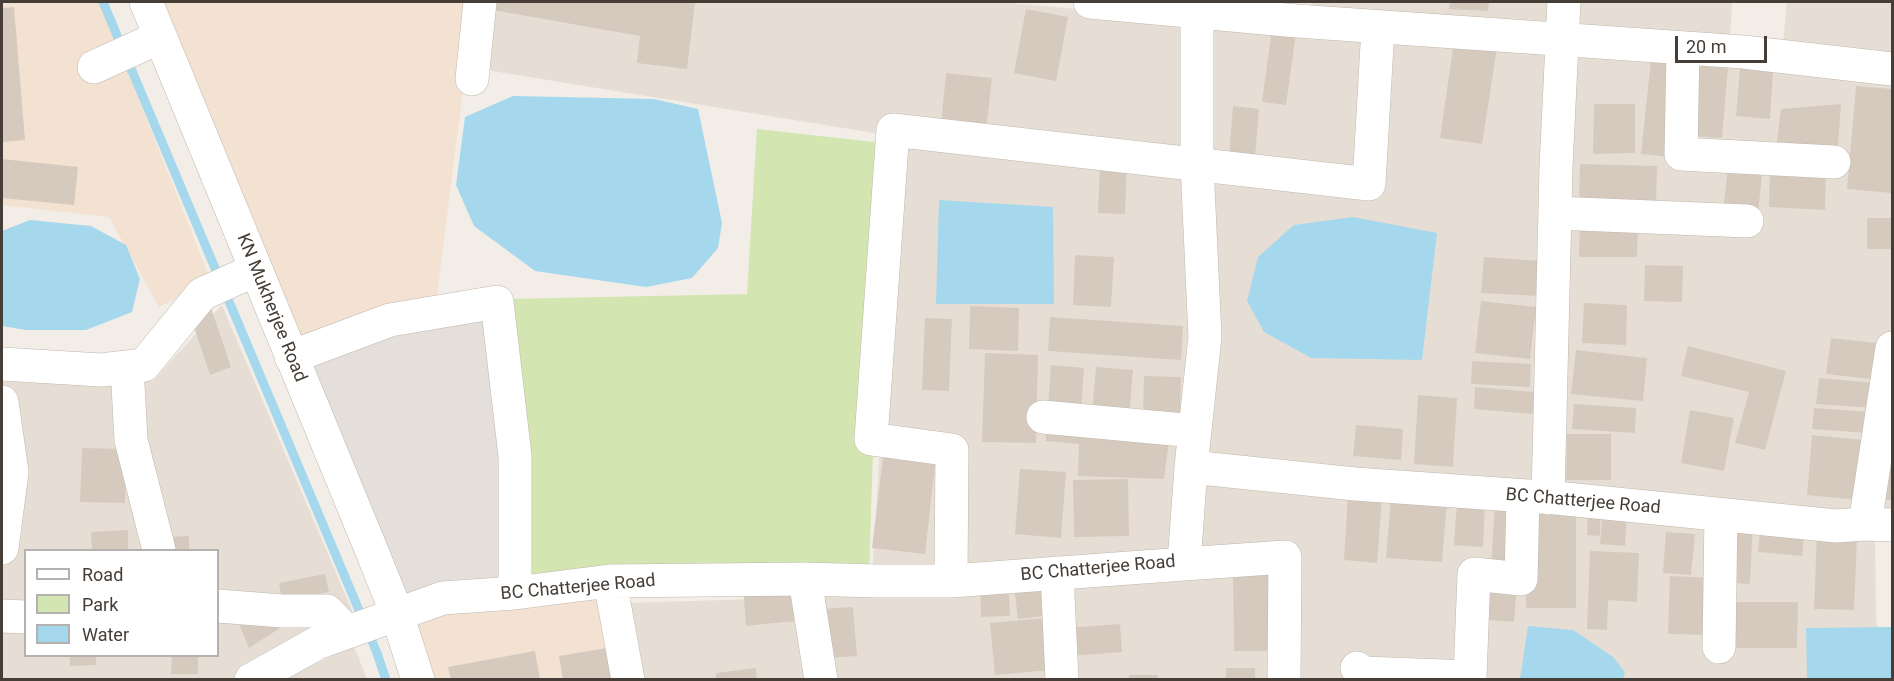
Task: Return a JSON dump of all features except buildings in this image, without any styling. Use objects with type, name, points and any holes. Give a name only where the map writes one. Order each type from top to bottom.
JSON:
[{"type":"street","name":"KN Mukherjee Road","points":[[146,2],[397,614],[418,680]]},
{"type":"street","points":[[472,79],[480,2]]},
{"type":"street","points":[[1090,2],[1197,11],[1299,11],[1378,27],[1434,16],[1562,39],[1743,52],[1893,69]]},
{"type":"street","points":[[1357,668],[1363,673],[1470,677],[1474,574],[1521,579],[1536,497],[1555,213],[1564,2]]},
{"type":"street","points":[[1191,467],[1205,337],[1197,165],[1197,11]]},
{"type":"street","points":[[951,581],[952,450],[871,439],[893,130],[1369,184],[1378,27]]},
{"type":"street","points":[[94,67],[160,37]]},
{"type":"street","points":[[1683,48],[1681,154],[1834,162]]},
{"type":"street","points":[[1555,213],[1747,221]]},
{"type":"street","points":[[2,364],[101,370],[144,365],[202,294],[255,270]]},
{"type":"street","points":[[291,357],[390,320],[497,302],[516,456],[515,593]]},
{"type":"street","points":[[1879,524],[1893,348]]},
{"type":"street","points":[[127,367],[131,440],[159,549]]},
{"type":"street","points":[[2,402],[7,472],[2,548]]},
{"type":"street","points":[[1043,417],[1195,431]]},
{"type":"street","name":"BC Chatterjee Road","points":[[251,680],[317,643],[443,598],[515,593],[610,581],[805,579],[951,581],[1184,564],[1191,467],[1356,484],[1536,497],[1836,526],[1879,524]]},
{"type":"street","points":[[1719,647],[1720,515]]},
{"type":"street","points":[[1184,564],[1285,557],[1284,680]]},
{"type":"street","points":[[1057,573],[1062,680]]},
{"type":"street","points":[[805,579],[821,680]]},
{"type":"street","points":[[610,581],[628,680]]},
{"type":"street","points":[[219,606],[282,611],[327,611],[347,632]]},
{"type":"street","points":[[2,616],[24,617]]},
{"type":"shaded area","points":[[2,2],[100,2],[211,281],[159,307],[109,217],[2,205]]},
{"type":"shaded area","points":[[159,2],[472,2],[436,303],[295,348]]},
{"type":"shaded area","points":[[485,2],[999,2],[1275,27],[1553,47],[1543,485],[1184,459],[1172,558],[872,575],[899,137],[480,69]]},
{"type":"shaded area","points":[[1311,2],[1732,2],[1730,37],[1310,12]]},
{"type":"shaded area","points":[[1787,2],[1892,2],[1892,55],[1783,42]]},
{"type":"shaded area","points":[[1575,50],[1892,79],[1892,515],[1560,486]]},
{"type":"shaded area","points":[[222,305],[356,620],[236,679],[2,679],[2,366],[153,381]]},
{"type":"shaded area","points":[[491,307],[506,582],[404,600],[307,363],[400,327]]},
{"type":"shaded area","points":[[1204,479],[1875,535],[1876,618],[1883,679],[1293,679],[1296,549],[1196,547]]},
{"type":"shaded area","points":[[1279,564],[1277,679],[640,679],[628,603],[884,595]]},
{"type":"shaded area","points":[[601,599],[617,679],[432,679],[414,619],[509,604]]},
{"type":"shaded area","points":[[354,646],[367,679],[279,680]]},
{"type":"green space","points":[[757,129],[883,143],[869,574],[523,584],[511,299],[747,294]]},
{"type":"water","points":[[513,96],[654,99],[698,109],[722,223],[718,248],[692,278],[646,287],[535,271],[474,226],[456,185],[465,117]]},
{"type":"water","points":[[939,200],[1053,207],[1054,304],[936,304]]},
{"type":"water","points":[[1353,217],[1437,233],[1422,360],[1311,358],[1264,332],[1247,301],[1258,257],[1294,225]]},
{"type":"water","points":[[30,220],[91,226],[126,245],[140,279],[132,312],[86,330],[26,330],[2,326],[2,231]]},
{"type":"water","points":[[1528,626],[1573,630],[1613,657],[1625,672],[1623,679],[1520,679]]},
{"type":"water","points":[[1892,627],[1892,679],[1807,679],[1806,628]]},
{"type":"waterway","points":[[103,2],[377,653],[386,680]]}]
